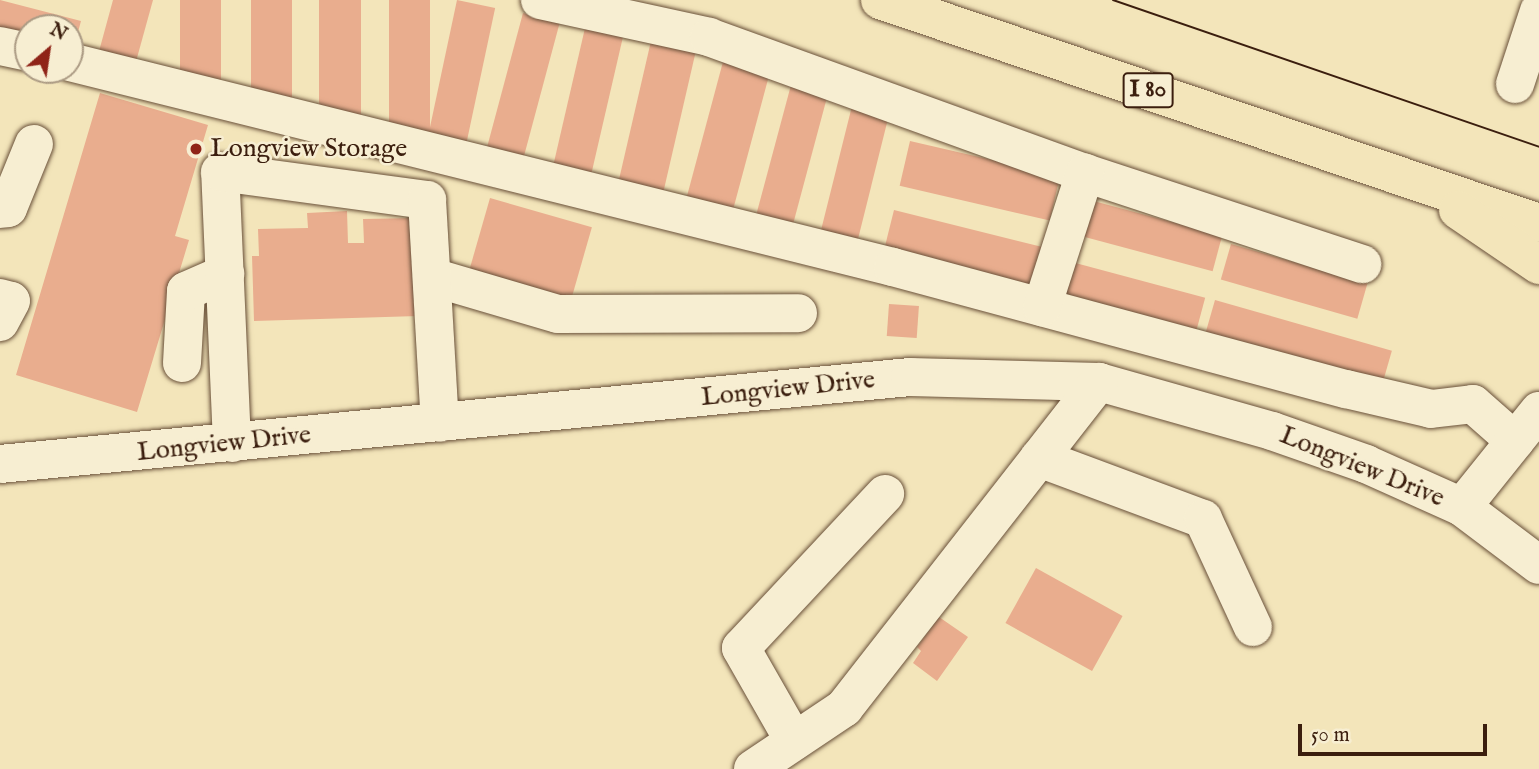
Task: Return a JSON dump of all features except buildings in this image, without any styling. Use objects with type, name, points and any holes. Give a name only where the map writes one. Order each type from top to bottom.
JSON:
[{"type":"highway","name":"I 80","points":[[880,0],[1539,223]]},
{"type":"highway","points":[[1415,182],[1539,265]]},
{"type":"street","points":[[540,0],[709,37],[1085,173],[1362,264]]},
{"type":"street","points":[[1515,84],[1539,11]]},
{"type":"street","points":[[84,66],[1042,307],[1431,409],[1474,404],[1515,441]]},
{"type":"street","points":[[0,209],[8,208],[34,144]]},
{"type":"street","points":[[232,443],[220,172],[427,200],[440,423]]},
{"type":"street","points":[[1042,307],[1085,173]]},
{"type":"street","points":[[182,363],[186,291],[225,275]]},
{"type":"street","points":[[432,277],[558,314],[798,313]]},
{"type":"street","points":[[0,298],[10,301],[0,322]]},
{"type":"street","name":"Longview Drive","points":[[0,464],[910,377],[1099,383],[1272,431],[1366,464],[1462,507],[1539,565]]},
{"type":"street","points":[[753,769],[844,708],[1099,383]]},
{"type":"street","points":[[1462,507],[1539,411]]},
{"type":"street","points":[[1039,458],[1203,519],[1253,627]]},
{"type":"street","points":[[794,741],[741,648],[885,494]]},
{"type":"tram line","points":[[1113,0],[1539,147]]},
{"type":"place","name":"Longview Storage","points":[[196,149]]}]
